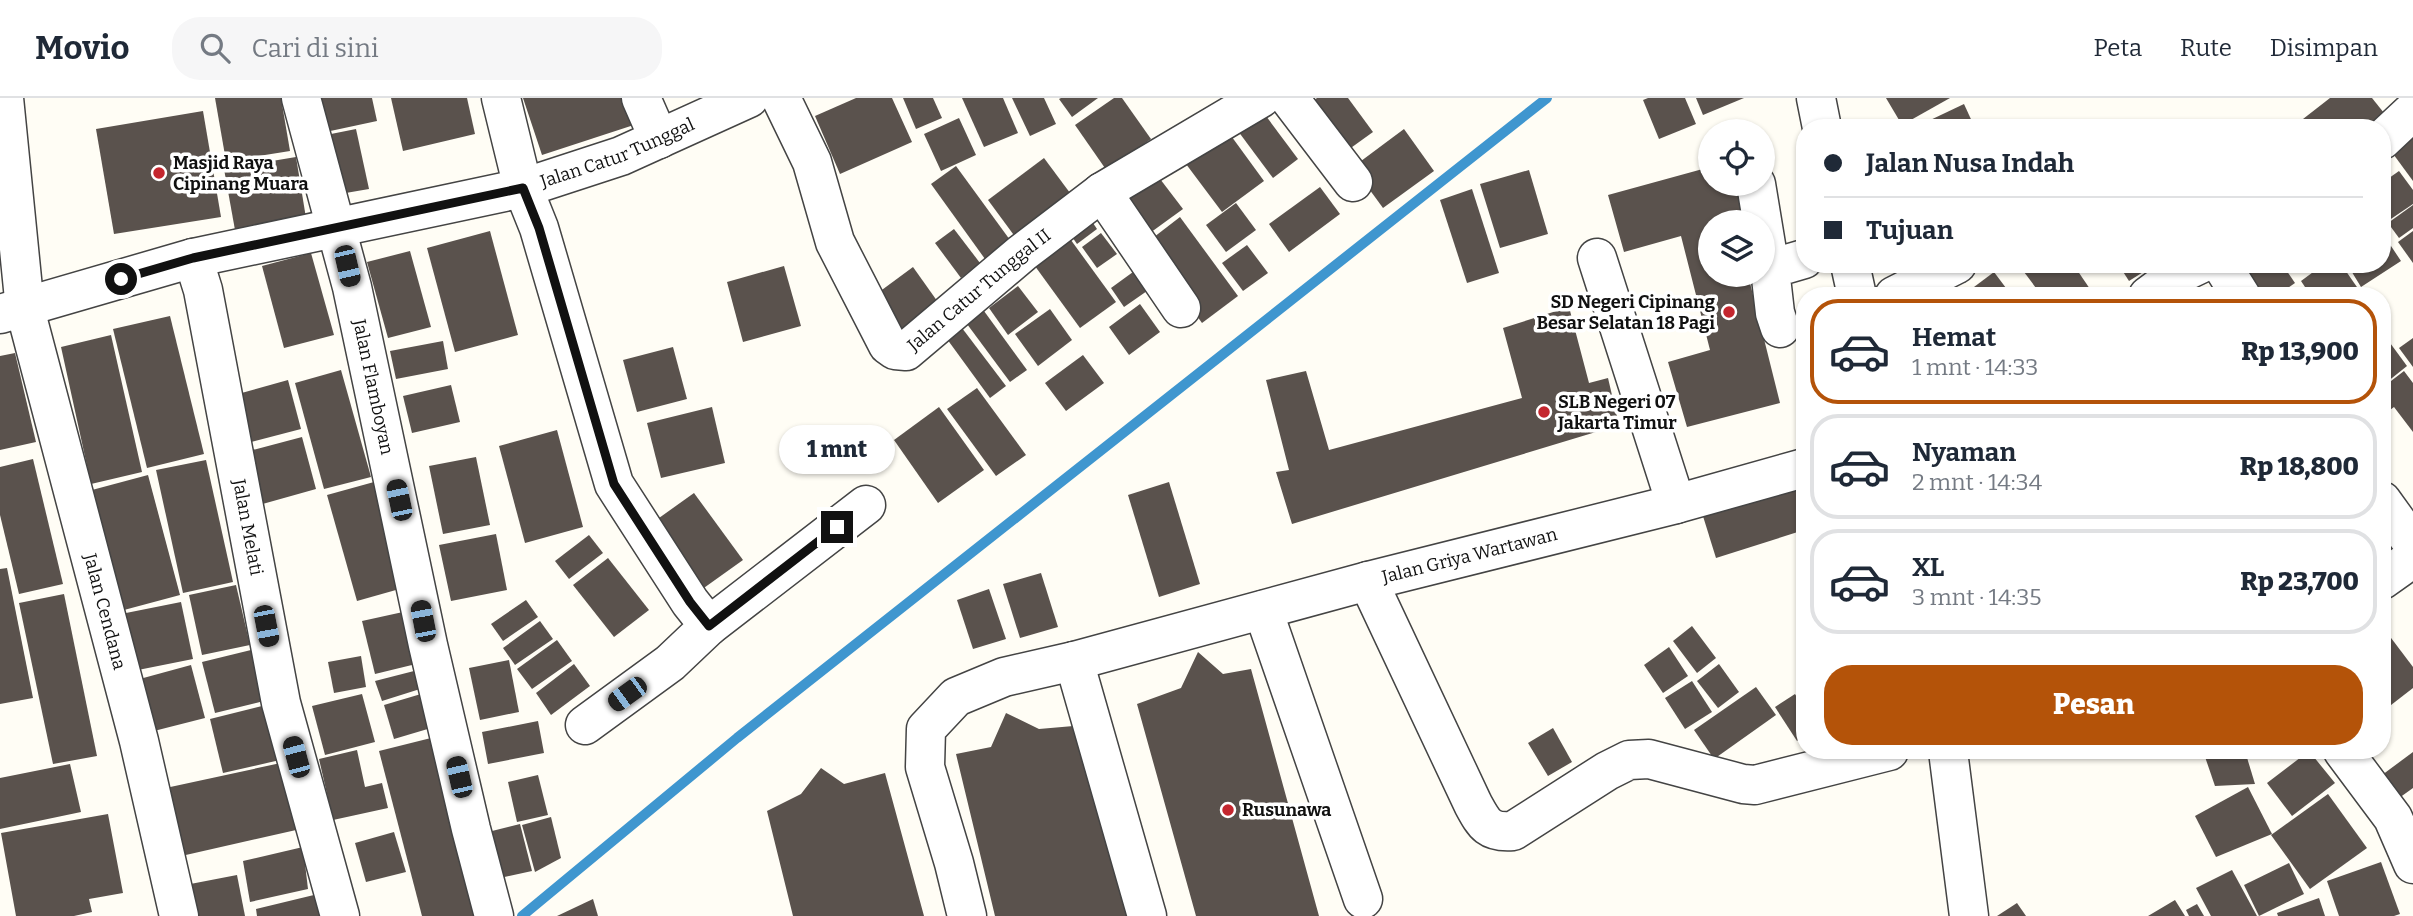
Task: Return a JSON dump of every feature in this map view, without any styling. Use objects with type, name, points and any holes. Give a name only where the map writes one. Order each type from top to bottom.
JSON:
[{"type":"street","name":"Jalan Cendana","points":[[4,98],[13,312],[139,741],[180,916]]},
{"type":"street","name":"Jalan Flamboyan","points":[[301,98],[337,226],[396,486],[431,658],[491,902]]},
{"type":"street","points":[[501,98],[523,188],[539,228],[614,484],[690,602],[709,626]]},
{"type":"street","points":[[641,98],[659,139]]},
{"type":"street","name":"Jalan Catur Tunggal","points":[[13,312],[193,258],[523,188],[621,156],[749,98]]},
{"type":"street","name":"Jalan Catur Tunggal II","points":[[781,98],[811,162],[835,242],[888,345],[895,350],[906,351],[1022,253],[1102,192],[1261,98]]},
{"type":"street","points":[[1289,98],[1353,182]]},
{"type":"street","points":[[1816,98],[1820,119]]},
{"type":"street","points":[[2391,132],[2413,111]]},
{"type":"street","points":[[1102,192],[1181,308]]},
{"type":"street","points":[[1761,196],[1787,264],[1775,313],[1780,328]]},
{"type":"street","name":"Jalan Melati","points":[[193,258],[203,290],[281,704],[340,916]]},
{"type":"street","points":[[1597,258],[1676,504]]},
{"type":"street","points":[[1912,287],[1939,273]]},
{"type":"street","points":[[2160,287],[2181,273]]},
{"type":"street","name":"Jalan Griya Wartawan","points":[[967,916],[925,766],[926,729],[956,696],[1004,677],[1074,661],[1368,581],[1676,504],[1796,470]]},
{"type":"street","points":[[585,725],[670,663],[709,626],[866,505]]},
{"type":"street","points":[[2391,574],[2413,558]]},
{"type":"street","points":[[1368,581],[1473,804],[1484,823],[1498,833],[1513,831],[1607,771],[1629,760],[1649,759],[1755,785],[1857,759]]},
{"type":"street","points":[[1263,610],[1363,899]]},
{"type":"street","points":[[1074,661],[1147,916]]},
{"type":"street","points":[[1949,759],[1969,916]]},
{"type":"street","points":[[2349,759],[2393,818],[2413,864]]},
{"type":"building","points":[[215,98],[281,98],[290,151],[226,161]]},
{"type":"building","points":[[313,98],[372,98],[377,121],[321,133]]},
{"type":"building","points":[[391,98],[467,98],[475,134],[403,151]]},
{"type":"building","points":[[523,98],[635,98],[643,122],[542,155]]},
{"type":"building","points":[[856,98],[892,98],[912,142],[840,174],[815,116]]},
{"type":"building","points":[[903,98],[933,98],[942,118],[916,129]]},
{"type":"building","points":[[962,98],[1003,98],[1018,133],[984,147]]},
{"type":"building","points":[[1012,98],[1044,98],[1056,124],[1030,136]]},
{"type":"building","points":[[1098,98],[1072,117],[1059,99]]},
{"type":"building","points":[[1114,98],[1122,98],[1151,139],[1107,171],[1075,125]]},
{"type":"building","points":[[1317,98],[1348,98],[1373,132],[1341,155],[1305,107]]},
{"type":"building","points":[[1685,98],[1696,124],[1659,139],[1643,100]]},
{"type":"building","points":[[1696,98],[1744,98],[1703,115]]},
{"type":"building","points":[[1886,98],[1950,98],[1913,119],[1898,119]]},
{"type":"building","points":[[2330,98],[2372,98],[2388,118],[2387,119],[2303,119]]},
{"type":"building","points":[[1964,104],[1971,119],[1932,119]]},
{"type":"building","points":[[1260,108],[1298,159],[1273,178],[1235,127]]},
{"type":"building","name":"Masjid Raya Cipinang Muara","points":[[203,111],[221,217],[114,234],[96,129]]},
{"type":"building","points":[[959,118],[976,155],[941,171],[924,134]]},
{"type":"building","points":[[356,129],[369,189],[334,195],[321,136]]},
{"type":"building","points":[[1404,129],[1434,171],[1383,208],[1353,167]]},
{"type":"building","points":[[1229,133],[1264,181],[1222,212],[1186,164]]},
{"type":"building","points":[[2413,135],[2413,181],[2391,151]]},
{"type":"building","points":[[296,157],[306,218],[235,230],[224,169]]},
{"type":"building","points":[[1044,158],[1073,197],[1016,238],[988,200]]},
{"type":"building","points":[[956,166],[1010,240],[985,259],[931,184]]},
{"type":"building","points":[[1529,170],[1548,234],[1500,248],[1480,184]]},
{"type":"building","name":"SD Negeri Cipinang Besar Selatan 18 Pagi","points":[[1698,170],[1698,196],[1742,196],[1746,210],[1698,210],[1698,287],[1751,287],[1780,403],[1687,427],[1668,362],[1710,350],[1681,236],[1624,252],[1608,195]]},
{"type":"building","points":[[1154,171],[1183,209],[1143,238],[1115,200]]},
{"type":"building","points":[[2399,171],[2413,190],[2413,204],[2391,219],[2391,177]]},
{"type":"building","points":[[1320,187],[1340,214],[1289,252],[1269,224]]},
{"type":"building","points":[[1472,189],[1499,273],[1467,283],[1440,200]]},
{"type":"building","points":[[1236,203],[1256,230],[1226,252],[1206,225]]},
{"type":"building","points":[[2413,205],[2413,228],[2399,238],[2391,227],[2391,221]]},
{"type":"building","points":[[1089,217],[1097,229],[1077,244],[1068,231]]},
{"type":"building","points":[[1180,217],[1238,296],[1202,323],[1145,244]]},
{"type":"building","points":[[954,229],[980,263],[961,278],[935,243]]},
{"type":"building","points":[[490,231],[518,335],[455,352],[427,248]]},
{"type":"building","points":[[2413,231],[2413,263],[2398,242]]},
{"type":"building","points":[[1101,233],[1117,254],[1097,268],[1082,247]]},
{"type":"building","points":[[1068,236],[1116,302],[1080,328],[1032,262]]},
{"type":"building","points":[[1247,245],[1268,273],[1243,291],[1222,263]]},
{"type":"building","points":[[2391,246],[2401,261],[2391,268]]},
{"type":"building","points":[[410,251],[431,327],[388,338],[367,262]]},
{"type":"building","points":[[311,253],[334,335],[284,348],[262,266]]},
{"type":"building","points":[[784,266],[801,326],[743,342],[727,282]]},
{"type":"building","points":[[913,267],[940,305],[898,335],[871,298]]},
{"type":"building","points":[[1133,272],[1147,291],[1124,307],[1111,288]]},
{"type":"building","points":[[1995,273],[2005,287],[1974,287]]},
{"type":"building","points":[[2025,273],[2079,273],[2089,287],[2035,287]]},
{"type":"building","points":[[2124,273],[2142,273],[2129,281]]},
{"type":"building","points":[[2231,273],[2288,273],[2295,283],[2289,287],[2239,287]]},
{"type":"building","points":[[2312,273],[2347,273],[2357,287],[2305,287],[2301,281]]},
{"type":"building","points":[[2352,273],[2383,273],[2361,287]]},
{"type":"building","points":[[1018,286],[1038,312],[1008,335],[989,308]]},
{"type":"building","points":[[1140,304],[1160,332],[1129,355],[1109,327]]},
{"type":"building","name":"SLB Negeri 07 Jakarta Timur","points":[[1569,307],[1589,383],[1608,378],[1619,425],[1292,524],[1276,472],[1289,470],[1266,380],[1306,371],[1329,450],[1522,398],[1503,328]]},
{"type":"building","points":[[1050,309],[1072,340],[1038,366],[1015,334]]},
{"type":"building","points":[[984,311],[1027,370],[1010,382],[967,324]]},
{"type":"building","points":[[170,316],[204,454],[147,468],[113,329]]},
{"type":"building","points":[[962,328],[1006,386],[990,398],[947,339]]},
{"type":"building","points":[[111,335],[142,472],[91,484],[61,347]]},
{"type":"building","points":[[2413,338],[2413,367],[2399,348]]},
{"type":"building","points":[[443,341],[448,369],[396,379],[390,351]]},
{"type":"building","points":[[2391,344],[2407,366],[2391,379]]},
{"type":"building","points":[[673,347],[687,399],[637,412],[623,360]]},
{"type":"building","points":[[15,353],[36,442],[0,450],[0,356]]},
{"type":"building","points":[[1083,355],[1104,383],[1066,411],[1045,383]]},
{"type":"building","points":[[341,370],[371,477],[324,489],[295,383]]},
{"type":"building","points":[[2404,371],[2413,383],[2413,432],[2394,407],[2391,409],[2391,381]]},
{"type":"building","points":[[288,380],[301,429],[251,442],[238,394]]},
{"type":"building","points":[[451,385],[460,422],[412,433],[403,396]]},
{"type":"building","points":[[977,388],[1026,455],[996,476],[947,409]]},
{"type":"building","points":[[712,407],[725,463],[661,478],[647,423]]},
{"type":"building","points":[[939,407],[984,470],[938,503],[894,440]]},
{"type":"building","points":[[557,430],[583,527],[525,543],[499,446]]},
{"type":"building","points":[[302,437],[316,489],[259,505],[245,452]]},
{"type":"building","points":[[476,457],[490,525],[443,534],[429,466]]},
{"type":"building","points":[[33,459],[63,584],[19,594],[0,515],[0,467]]},
{"type":"building","points":[[206,460],[233,582],[183,593],[156,470]]},
{"type":"building","points":[[148,475],[180,595],[124,610],[92,490]]},
{"type":"building","points":[[374,482],[403,588],[357,601],[327,495]]},
{"type":"building","points":[[1169,482],[1200,584],[1159,597],[1128,495]]},
{"type":"building","points":[[1796,484],[1796,533],[1716,558],[1702,513]]},
{"type":"building","points":[[694,493],[743,560],[694,595],[645,528]]},
{"type":"building","points":[[496,534],[507,590],[451,601],[439,545]]},
{"type":"building","points":[[589,535],[603,553],[569,579],[555,561]]},
{"type":"building","points":[[608,558],[649,610],[614,637],[573,585]]},
{"type":"building","points":[[7,568],[33,698],[0,704],[0,569]]},
{"type":"building","points":[[1041,573],[1058,627],[1020,638],[1003,584]]},
{"type":"building","points":[[236,585],[250,645],[202,655],[189,595]]},
{"type":"building","points":[[989,589],[1006,639],[973,649],[957,600]]},
{"type":"building","points":[[64,594],[97,756],[53,764],[19,603]]},
{"type":"building","points":[[526,600],[538,617],[503,641],[491,624]]},
{"type":"building","points":[[181,602],[193,659],[133,671],[121,614]]},
{"type":"building","points":[[403,612],[416,664],[375,674],[362,621]]},
{"type":"building","points":[[540,621],[553,639],[515,665],[503,648]]},
{"type":"building","points":[[1692,626],[1716,658],[1697,673],[1673,641]]},
{"type":"building","points":[[2391,638],[2413,667],[2413,688],[2391,705]]},
{"type":"building","points":[[557,640],[572,661],[532,689],[517,669]]},
{"type":"building","points":[[1669,647],[1688,676],[1663,693],[1644,665]]},
{"type":"building","points":[[251,650],[264,701],[215,713],[202,662]]},
{"type":"building","name":"Rusunawa","points":[[1198,652],[1223,674],[1251,669],[1319,916],[1196,916],[1137,704],[1181,688]]},
{"type":"building","points":[[361,656],[366,687],[334,693],[328,662]]},
{"type":"building","points":[[509,660],[519,712],[480,720],[469,668]]},
{"type":"building","points":[[574,664],[590,686],[551,715],[536,693]]},
{"type":"building","points":[[1719,664],[1739,692],[1718,708],[1697,681]]},
{"type":"building","points":[[191,665],[205,718],[150,732],[136,680]]},
{"type":"building","points":[[414,671],[420,689],[382,701],[375,681]]},
{"type":"building","points":[[1692,681],[1712,712],[1685,729],[1665,698]]},
{"type":"building","points":[[1756,687],[1776,715],[1714,759],[1694,730]]},
{"type":"building","points":[[362,694],[375,742],[325,755],[312,706]]},
{"type":"building","points":[[421,694],[431,728],[394,739],[384,705]]},
{"type":"building","points":[[1795,694],[1796,739],[1775,707]]},
{"type":"building","points":[[266,705],[280,760],[223,773],[210,719]]},
{"type":"building","points":[[1006,713],[1039,729],[1085,725],[1134,916],[995,916],[956,754],[991,747]]},
{"type":"building","points":[[538,721],[544,753],[488,764],[482,732]]},
{"type":"building","points":[[1553,728],[1572,762],[1548,776],[1528,743]]},
{"type":"building","points":[[431,738],[476,916],[422,916],[379,751]]},
{"type":"building","points":[[357,750],[365,787],[382,783],[388,808],[333,820],[319,759]]},
{"type":"building","points":[[2413,752],[2413,788],[2399,798],[2382,775]]},
{"type":"building","points":[[2206,759],[2247,759],[2255,784],[2215,786]]},
{"type":"building","points":[[2298,759],[2316,759],[2335,783],[2292,816],[2267,783]]},
{"type":"building","points":[[290,761],[305,828],[177,857],[161,789]]},
{"type":"building","points":[[70,764],[81,812],[0,829],[0,778]]},
{"type":"building","points":[[821,768],[844,784],[885,773],[924,916],[793,916],[767,811],[801,794]]},
{"type":"building","points":[[538,775],[548,815],[517,822],[508,782]]},
{"type":"building","points":[[2248,787],[2272,834],[2216,857],[2195,816]]},
{"type":"building","points":[[2328,794],[2367,848],[2310,889],[2271,835]]},
{"type":"building","points":[[108,814],[123,893],[89,899],[92,912],[74,916],[16,916],[1,833]]},
{"type":"building","points":[[551,817],[561,858],[535,872],[522,825]]},
{"type":"building","points":[[520,824],[532,871],[500,878],[488,832]]},
{"type":"building","points":[[394,832],[406,872],[366,882],[355,843]]},
{"type":"building","points":[[303,847],[308,889],[250,902],[243,861]]},
{"type":"building","points":[[2381,862],[2400,914],[2339,916],[2327,881]]},
{"type":"building","points":[[2289,863],[2304,894],[2259,916],[2244,885]]},
{"type":"building","points":[[2232,870],[2257,916],[2211,916],[2196,888]]},
{"type":"building","points":[[237,875],[245,916],[186,916],[180,886]]},
{"type":"building","points":[[318,894],[323,916],[257,916],[256,909]]},
{"type":"building","points":[[2319,898],[2325,916],[2278,916],[2277,913]]},
{"type":"building","points":[[593,899],[598,916],[557,916]]},
{"type":"building","points":[[2175,900],[2185,916],[2148,916]]},
{"type":"building","points":[[2017,903],[2026,916],[1997,916]]},
{"type":"building","points":[[2197,904],[2204,916],[2189,916],[2186,910]]},
{"type":"waterway","points":[[522,916],[737,738],[1547,98]]},
{"type":"place","name":"Masjid Raya Cipinang Muara","points":[[159,173]]},
{"type":"place","name":"SD Negeri Cipinang Besar Selatan 18 Pagi","points":[[1729,312]]},
{"type":"place","name":"SLB Negeri 07 Jakarta Timur","points":[[1544,412]]},
{"type":"place","name":"Rusunawa","points":[[1228,810]]},
{"type":"route","points":[[121,279],[193,258],[523,188],[539,228],[614,484],[690,602],[709,626],[837,527]]}]
